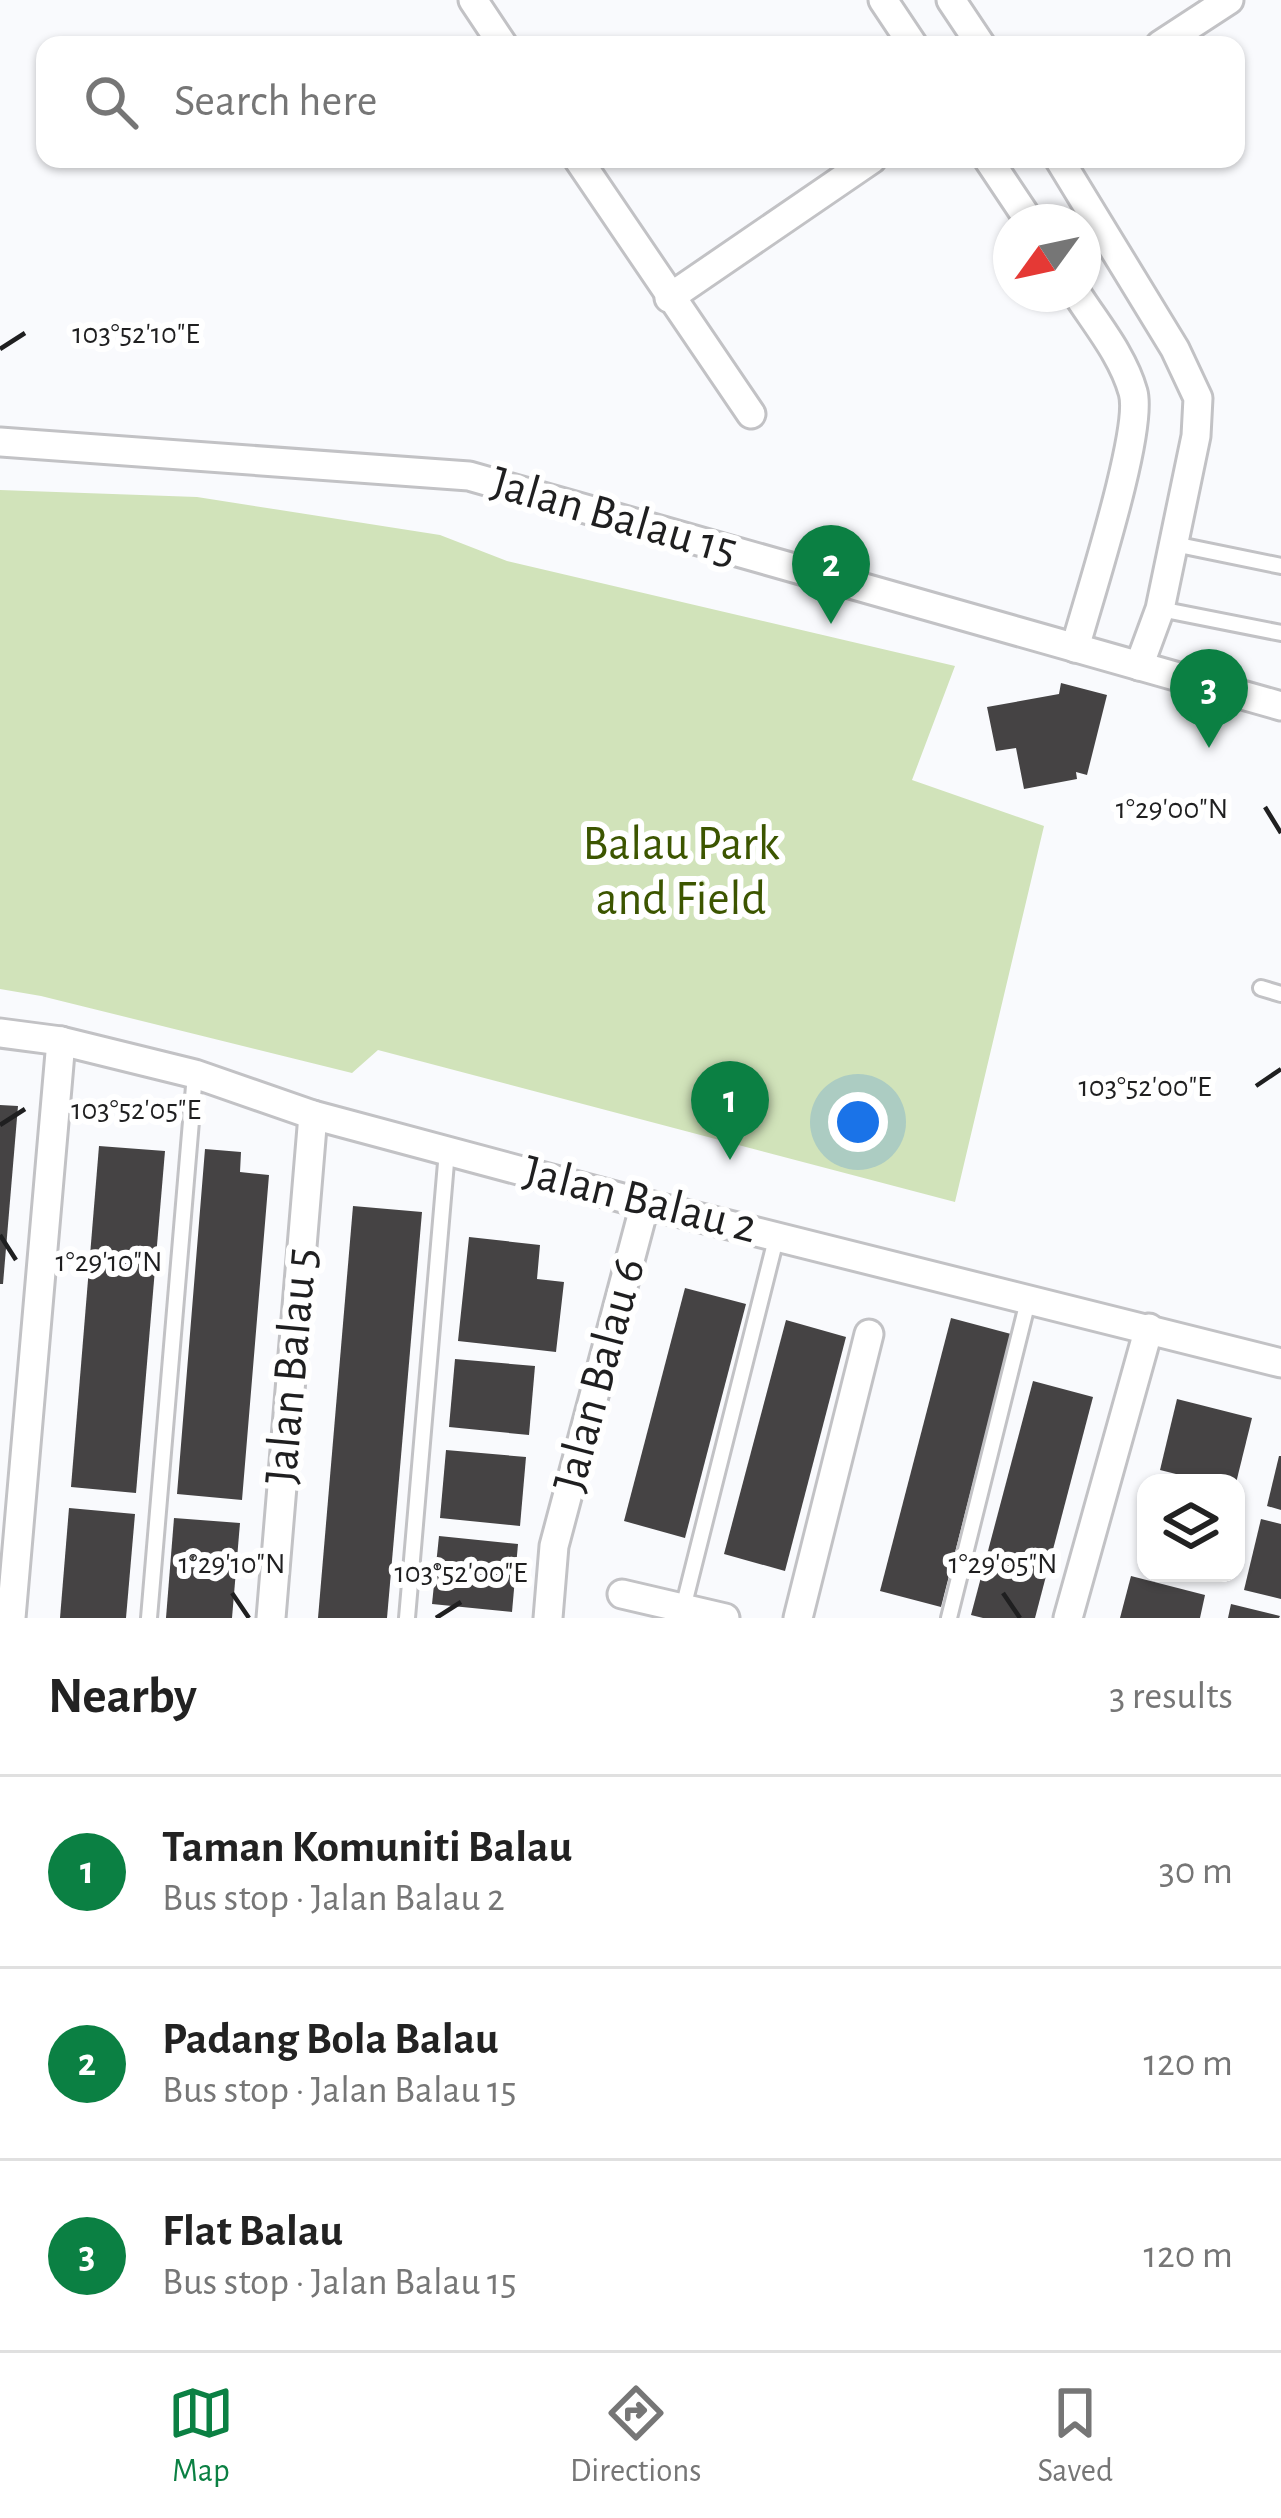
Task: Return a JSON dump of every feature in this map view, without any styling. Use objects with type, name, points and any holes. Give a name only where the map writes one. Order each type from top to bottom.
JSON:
[{"type":"street","points":[[473,0],[496,36]]},
{"type":"street","points":[[883,0],[907,36]]},
{"type":"street","points":[[951,0],[974,36]]},
{"type":"street","points":[[1174,36],[1229,0]]},
{"type":"street","points":[[584,168],[751,414]]},
{"type":"street","points":[[669,298],[859,168]]},
{"type":"street","points":[[994,168],[1018,204]]},
{"type":"street","points":[[1064,168],[1175,349],[1198,398],[1196,436],[1160,609],[1138,666]]},
{"type":"street","points":[[1076,648],[1127,456],[1135,397],[1122,362],[1089,312]]},
{"type":"street","name":"Jalan Balau 15","points":[[0,442],[469,476],[1281,706]]},
{"type":"street","name":"Jalan Balau 2","points":[[0,1033],[61,1041],[195,1074],[313,1114],[645,1204],[1281,1363]]},
{"type":"street","points":[[11,1618],[11,1491],[61,1041]]},
{"type":"street","name":"Jalan Balau 5","points":[[271,1618],[313,1114]]},
{"type":"street","name":"Jalan Balau 6","points":[[548,1618],[554,1546],[645,1204]]},
{"type":"street","points":[[1068,1618],[1149,1328]]},
{"type":"street","points":[[798,1618],[868,1334]]},
{"type":"street","points":[[622,1594],[725,1618]]},
{"type":"lane","points":[[1174,544],[1281,566]]},
{"type":"lane","points":[[1160,609],[1281,633]]},
{"type":"lane","points":[[1261,988],[1281,994]]},
{"type":"lane","points":[[149,1618],[195,1074]]},
{"type":"lane","points":[[406,1618],[446,1150]]},
{"type":"lane","points":[[682,1608],[777,1234]]},
{"type":"lane","points":[[950,1618],[1029,1297]]},
{"type":"green space","name":"Balau Park and Field","points":[[0,490],[197,497],[440,535],[507,561],[955,666],[912,780],[1044,826],[955,1202],[378,1050],[352,1073],[0,989]]},
{"type":"building","points":[[1061,683],[1107,695],[1087,775],[1076,772],[1077,779],[1024,789],[1016,748],[996,751],[987,707],[1059,694]]},
{"type":"building","points":[[0,1105],[18,1106],[3,1284],[0,1284]]},
{"type":"building","points":[[99,1146],[165,1151],[136,1493],[71,1487]]},
{"type":"building","points":[[205,1149],[241,1152],[240,1172],[269,1175],[242,1500],[177,1494]]},
{"type":"building","points":[[353,1206],[422,1212],[387,1618],[318,1618]]},
{"type":"building","points":[[469,1237],[540,1245],[537,1279],[564,1282],[556,1352],[458,1341]]},
{"type":"building","points":[[685,1288],[746,1304],[685,1538],[624,1521]]},
{"type":"building","points":[[951,1318],[1011,1334],[941,1607],[880,1591]]},
{"type":"building","points":[[786,1320],[846,1337],[785,1571],[724,1554]]},
{"type":"building","points":[[455,1359],[535,1366],[529,1435],[449,1427]]},
{"type":"building","points":[[1033,1381],[1093,1397],[1035,1618],[983,1618],[971,1615]]},
{"type":"building","points":[[1177,1399],[1252,1418],[1238,1474],[1160,1470]]},
{"type":"building","points":[[446,1450],[526,1457],[520,1526],[440,1518]]},
{"type":"building","points":[[1281,1456],[1281,1510],[1267,1506]]},
{"type":"building","points":[[69,1508],[135,1514],[126,1618],[60,1618]]},
{"type":"building","points":[[174,1518],[240,1523],[232,1618],[166,1618]]},
{"type":"building","points":[[1261,1519],[1281,1524],[1281,1599],[1244,1590]]},
{"type":"building","points":[[439,1536],[518,1544],[512,1612],[432,1604]]},
{"type":"building","points":[[1131,1576],[1137,1582],[1205,1595],[1200,1618],[1120,1618]]},
{"type":"building","points":[[1231,1604],[1280,1616],[1228,1618]]},
{"type":"place","name":"Padang Bola Balau","points":[[831,624]]},
{"type":"place","name":"Flat Balau","points":[[1209,748]]},
{"type":"place","name":"Taman Komuniti Balau","points":[[730,1160]]}]
